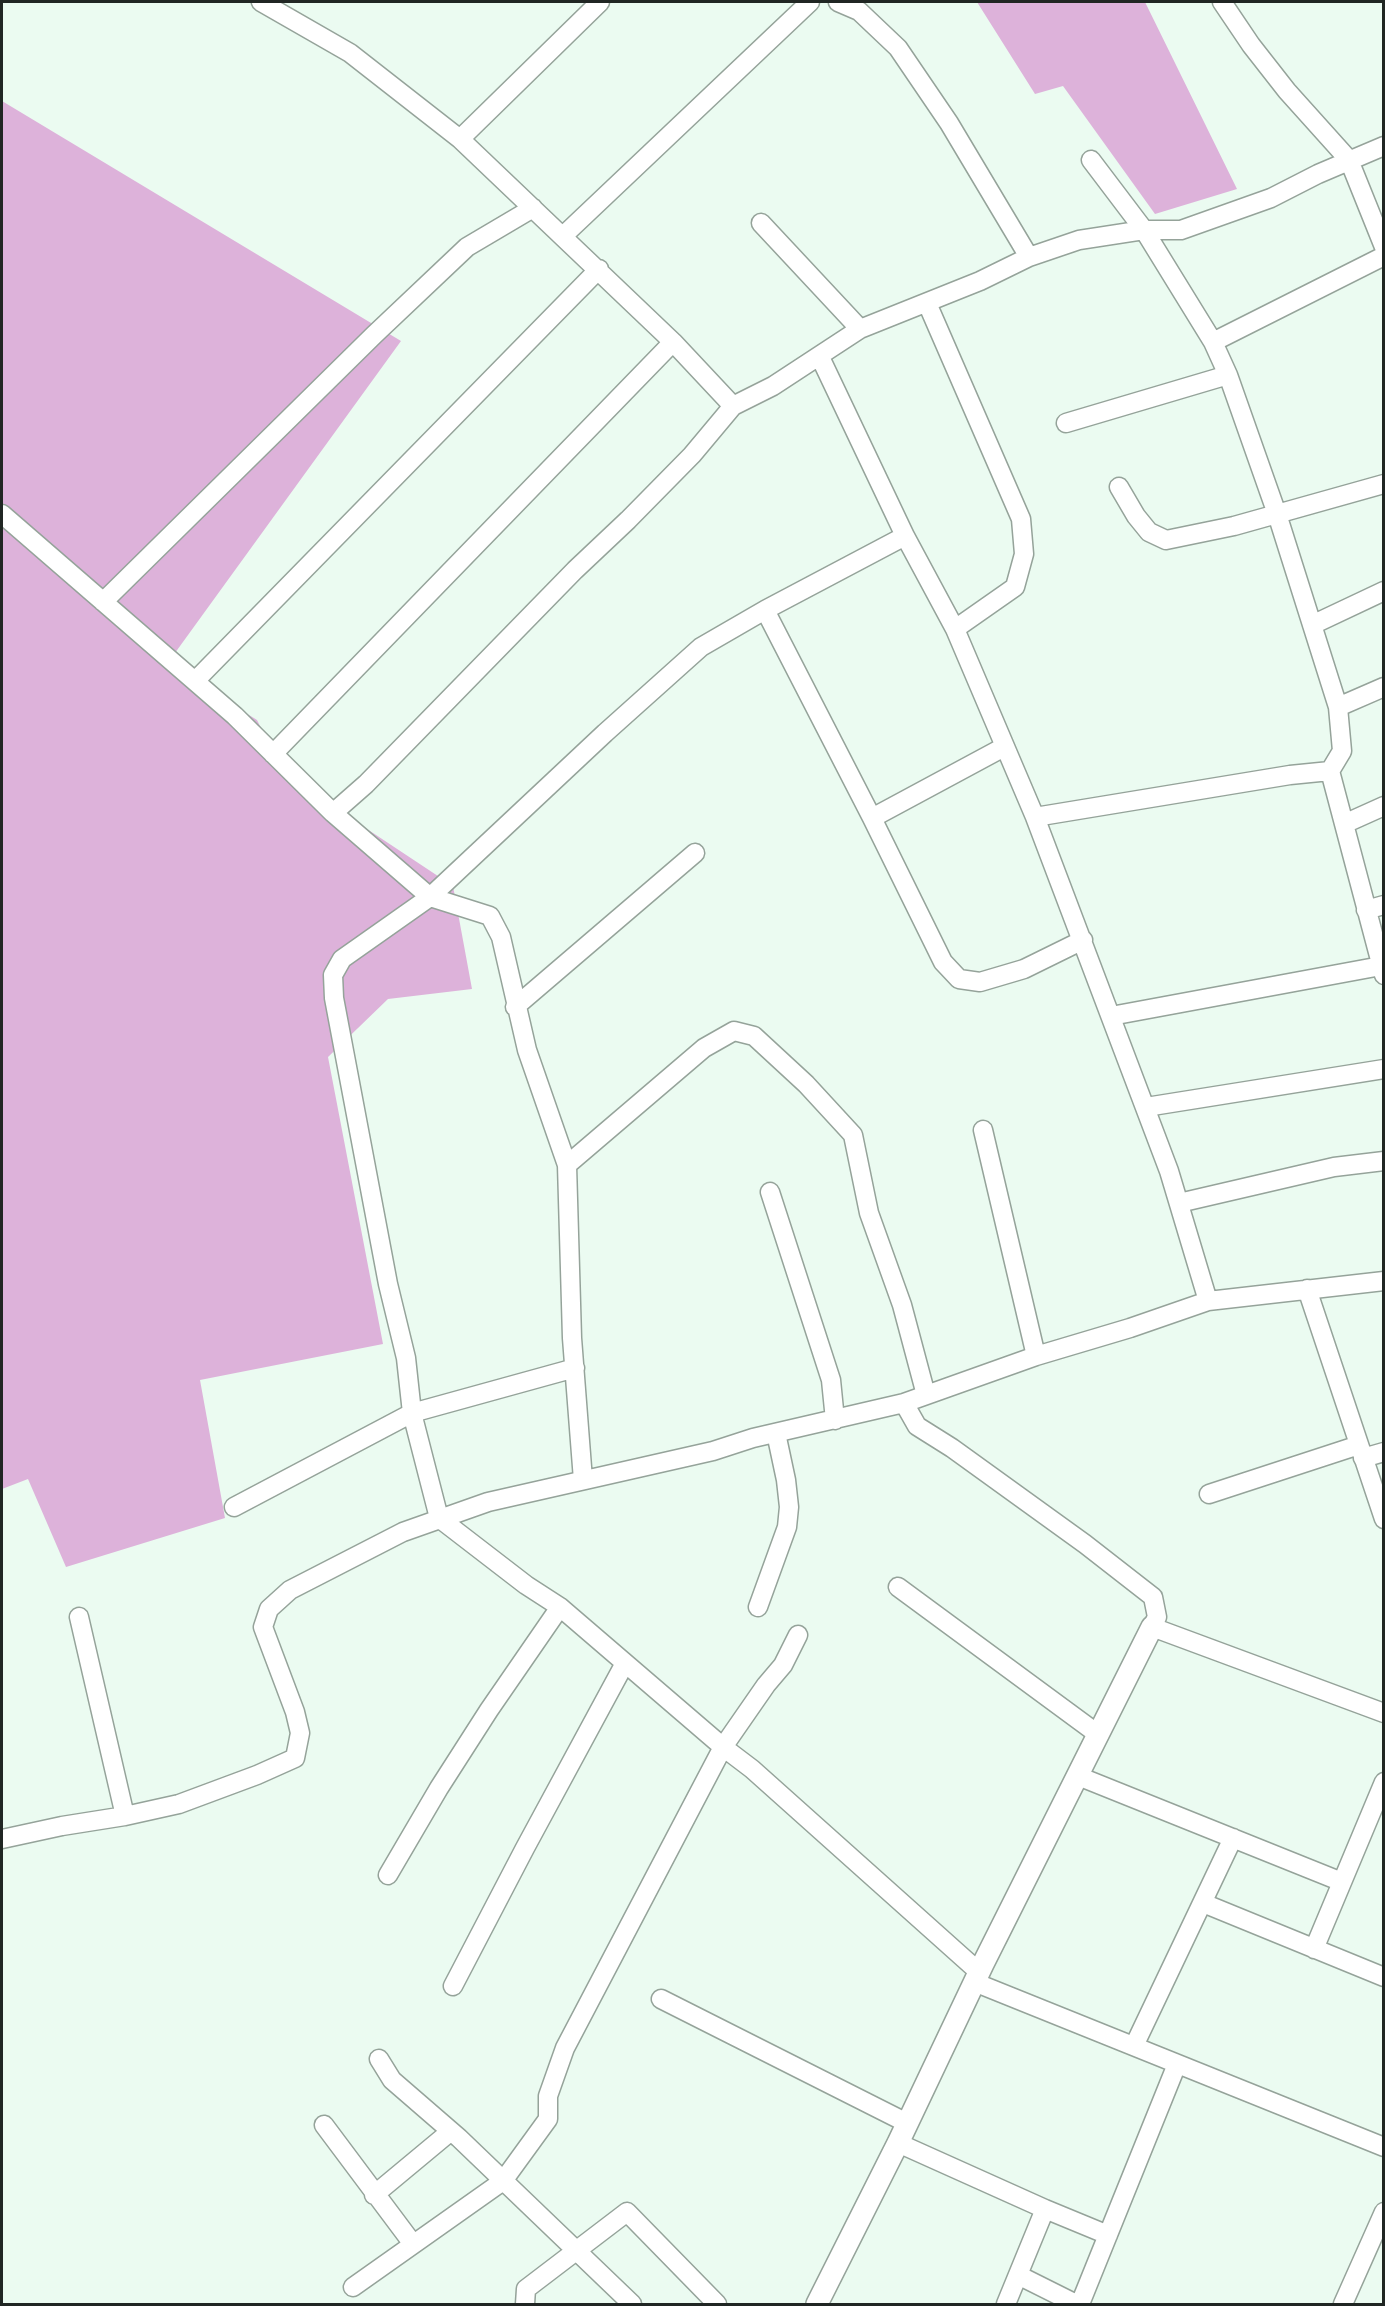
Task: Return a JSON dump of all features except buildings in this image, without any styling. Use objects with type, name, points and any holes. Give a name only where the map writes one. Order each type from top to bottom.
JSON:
[{"type":"street","points":[[261,2],[350,53],[460,139],[673,342],[733,406]]},
{"type":"street","points":[[460,139],[600,2]]},
{"type":"street","points":[[564,236],[810,2]]},
{"type":"street","points":[[838,2],[859,11],[898,48],[949,123],[1029,256]]},
{"type":"street","points":[[1222,2],[1251,45],[1287,91],[1349,160],[1383,247]]},
{"type":"street","points":[[333,813],[366,784],[567,578],[692,455],[733,406],[773,386],[860,329],[980,281],[1029,256],[1079,240],[1144,230],[1181,230],[1270,198],[1383,146]]},
{"type":"street","points":[[1091,160],[1144,230],[1213,342],[1228,375],[1277,514],[1338,706],[1342,751],[1330,771],[1344,824],[1375,908],[1382,970],[1111,1016]]},
{"type":"street","points":[[103,602],[374,335],[467,247],[533,208]]},
{"type":"street","points":[[761,223],[860,329]]},
{"type":"street","points":[[1213,342],[1383,256]]},
{"type":"street","points":[[195,681],[598,269]]},
{"type":"street","points":[[927,303],[1021,519],[1024,554],[1015,587],[955,629]]},
{"type":"street","points":[[273,754],[673,342]]},
{"type":"street","points":[[820,357],[905,536],[955,629],[1035,818],[1146,1107],[1179,1203],[1208,1301]]},
{"type":"street","points":[[1066,423],[1228,375]]},
{"type":"street","points":[[1119,487],[1136,516],[1149,532],[1166,540],[1203,534],[1383,484]]},
{"type":"street","points":[[2,514],[235,716],[333,813],[430,897],[490,916],[501,937],[515,1007],[527,1050],[567,1165],[575,1368],[583,1480]]},
{"type":"street","points":[[905,536],[765,610],[701,647],[605,733],[430,897],[342,959],[333,975],[334,998],[388,1284],[406,1358],[412,1413],[439,1518],[526,1585],[560,1606],[723,1748],[752,1769],[977,1977],[1134,2046],[1383,2147]]},
{"type":"street","points":[[1312,625],[1383,591]]},
{"type":"street","points":[[765,610],[943,962],[959,979],[980,982],[1013,972],[1083,940]]},
{"type":"street","points":[[1338,706],[1383,687]]},
{"type":"street","points":[[872,818],[1004,747]]},
{"type":"street","points":[[1035,818],[1290,775],[1330,771]]},
{"type":"street","points":[[1344,824],[1383,807]]},
{"type":"street","points":[[515,1007],[695,853]]},
{"type":"street","points":[[567,1165],[704,1048],[734,1031],[754,1036],[806,1084],[853,1135],[869,1213],[902,1305],[926,1395]]},
{"type":"street","points":[[1146,1107],[1383,1069]]},
{"type":"street","points":[[983,1130],[1036,1356]]},
{"type":"street","points":[[1179,1203],[1334,1167],[1383,1161]]},
{"type":"street","points":[[770,1192],[831,1380],[835,1420]]},
{"type":"street","points":[[2,1836],[125,1816],[178,1804],[257,1775],[295,1758],[300,1733],[295,1712],[263,1628],[269,1609],[290,1590],[403,1532],[488,1502],[713,1451],[776,1433],[904,1403],[1036,1356],[1130,1328],[1208,1301],[1383,1281]]},
{"type":"street","points":[[1307,1289],[1383,1519]]},
{"type":"street","points":[[234,1507],[412,1413],[575,1368]]},
{"type":"street","points":[[817,2304],[1157,1617],[1153,1598],[1075,1537],[952,1448],[917,1426],[904,1403]]},
{"type":"street","points":[[758,1607],[788,1527],[789,1508],[786,1480],[776,1433]]},
{"type":"street","points":[[1209,1494],[1361,1451],[1383,1452]]},
{"type":"street","points":[[898,1587],[1099,1735]]},
{"type":"street","points":[[388,1875],[439,1788],[560,1606]]},
{"type":"street","points":[[79,1617],[125,1816]]},
{"type":"street","points":[[1152,1628],[1383,1713]]},
{"type":"street","points":[[353,2288],[503,2181],[548,2119],[548,2096],[565,2049],[723,1748],[766,1685],[783,1665],[798,1635]]},
{"type":"street","points":[[453,1986],[625,1663]]},
{"type":"street","points":[[1078,1776],[1342,1882]]},
{"type":"street","points":[[1314,1949],[1383,1782]]},
{"type":"street","points":[[1134,2046],[1233,1838]]},
{"type":"street","points":[[1203,1903],[1383,1977]]},
{"type":"street","points":[[661,1999],[907,2123]]},
{"type":"street","points":[[379,2059],[392,2080],[451,2131],[632,2304]]},
{"type":"street","points":[[1018,2275],[1078,2304],[1177,2064]]},
{"type":"street","points":[[324,2125],[374,2195],[413,2244]]},
{"type":"street","points":[[374,2195],[451,2131]]},
{"type":"street","points":[[898,2143],[1108,2235]]},
{"type":"street","points":[[1006,2304],[1045,2209]]},
{"type":"street","points":[[525,2304],[526,2289],[627,2212],[717,2304]]},
{"type":"street","points":[[1343,2304],[1383,2212]]},
{"type":"shaded area","points":[[977,2],[1145,2],[1237,189],[1155,214],[1063,86],[1035,94]]},
{"type":"shaded area","points":[[2,101],[401,341],[167,664],[257,720],[284,774],[453,886],[472,989],[388,999],[328,1057],[383,1344],[200,1380],[225,1518],[66,1567],[28,1479],[2,1489]]}]
